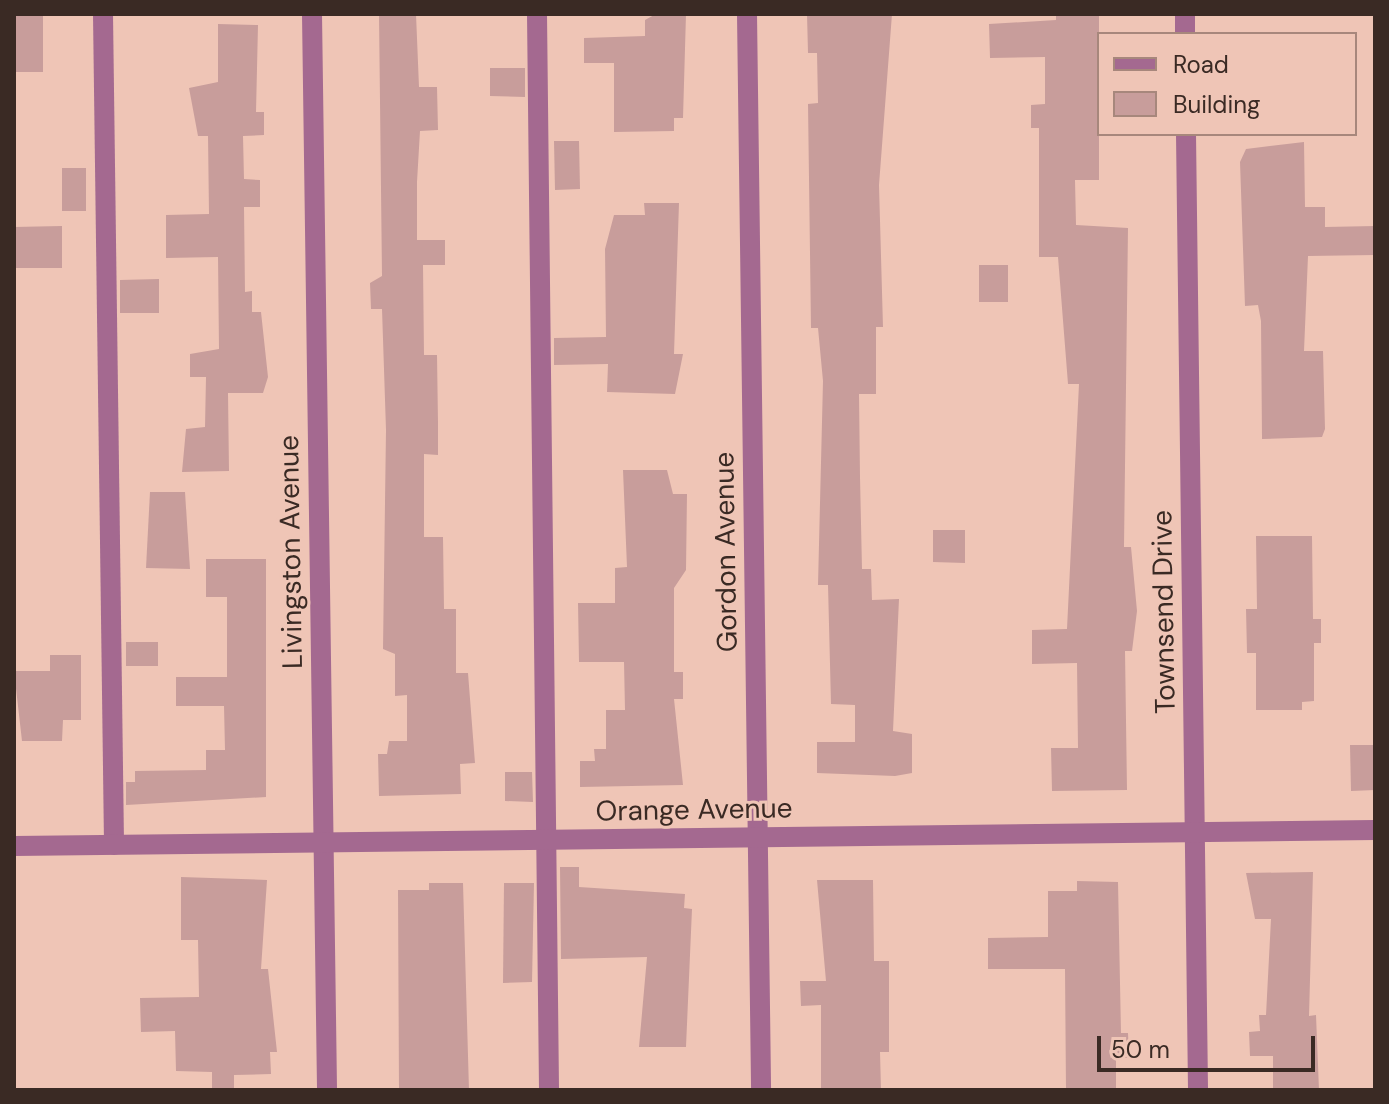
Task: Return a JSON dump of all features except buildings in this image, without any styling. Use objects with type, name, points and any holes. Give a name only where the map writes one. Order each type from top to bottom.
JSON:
[{"type":"street","points":[[103,14],[114,845]]},
{"type":"street","name":"Livingston Avenue","points":[[312,14],[327,1090]]},
{"type":"street","points":[[537,14],[549,1090]]},
{"type":"street","name":"Gordon Avenue","points":[[747,14],[761,1090]]},
{"type":"street","name":"Townsend Drive","points":[[1186,136],[1198,1090]]},
{"type":"street","name":"Orange Avenue","points":[[14,846],[1375,830]]}]
